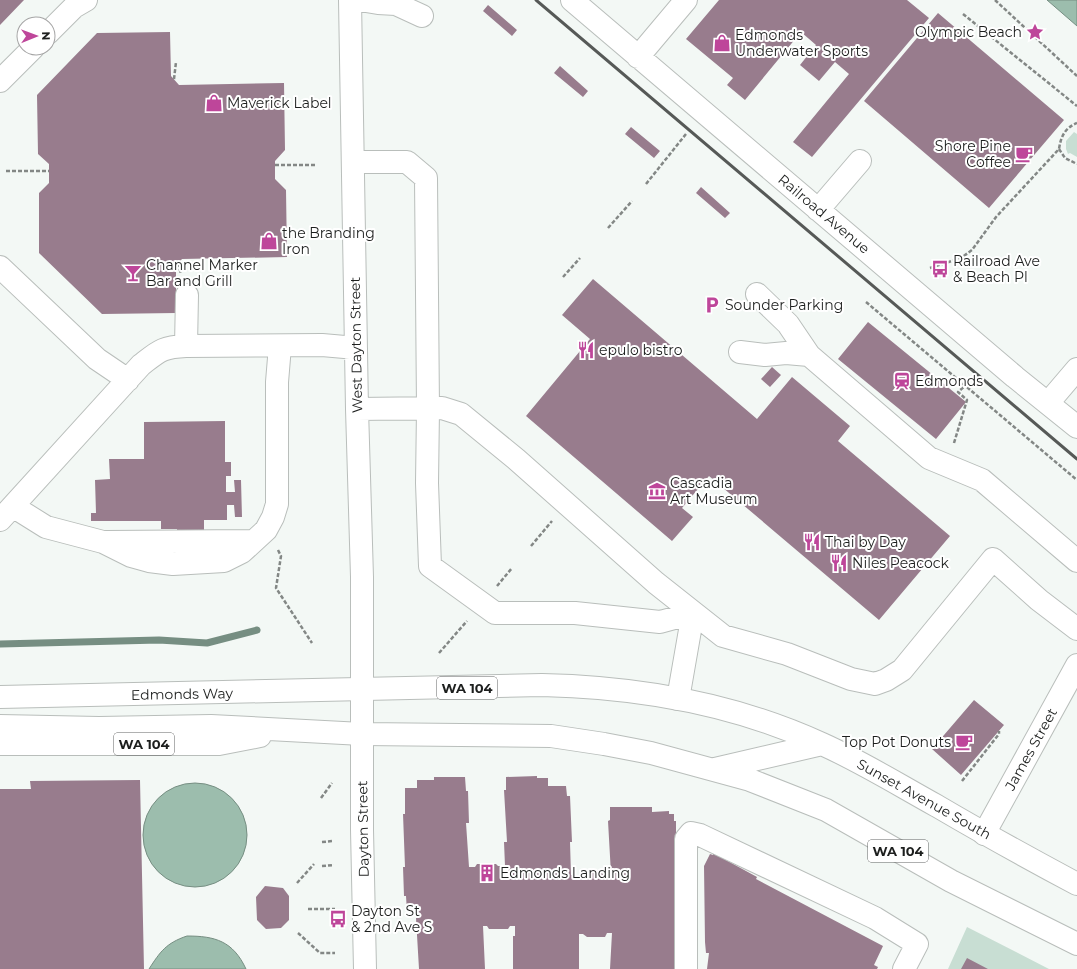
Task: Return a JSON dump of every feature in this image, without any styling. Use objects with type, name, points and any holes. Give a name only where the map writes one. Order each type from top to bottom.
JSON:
[{"type":"main road","points":[[56,25],[74,7],[86,0]]},
{"type":"main road","name":"West Dayton Street","points":[[350,0],[363,689]]},
{"type":"main road","points":[[360,0],[378,4],[396,4],[422,16]]},
{"type":"main road","name":"Railroad Avenue","points":[[572,0],[818,210],[1048,403],[1076,423]]},
{"type":"main road","points":[[638,57],[686,0]]},
{"type":"main road","points":[[0,81],[25,56]]},
{"type":"main road","points":[[818,210],[860,161]]},
{"type":"main road","points":[[353,162],[407,162],[426,178],[428,409],[427,484],[430,566],[495,613],[575,613],[660,622],[693,613]]},
{"type":"main road","points":[[0,267],[97,359],[128,380]]},
{"type":"main road","points":[[757,294],[788,324],[809,354],[929,458],[954,467],[982,480],[1077,561]]},
{"type":"main road","points":[[186,346],[187,295]]},
{"type":"main road","points":[[765,355],[774,345],[778,332],[776,313]]},
{"type":"main road","points":[[280,346],[277,382],[277,504],[273,517],[260,535],[242,552],[224,561],[174,564],[149,561],[131,556],[103,542],[46,527],[7,514],[141,365],[161,350],[168,347],[186,346],[280,346],[322,346],[356,348]]},
{"type":"main road","points":[[740,352],[765,355],[786,353],[809,354]]},
{"type":"main road","points":[[1048,403],[1077,370]]},
{"type":"main road","points":[[357,409],[442,408],[461,414],[516,459],[693,613],[723,636],[787,654],[851,679],[875,684],[886,680],[902,670],[993,559],[1039,600],[1077,629]]},
{"type":"main road","points":[[678,699],[693,613]]},
{"type":"main road","name":"James Street","points":[[984,834],[1077,665]]},
{"type":"main road","name":"Sunset Avenue South","points":[[363,689],[571,686],[631,692],[678,699],[761,720],[822,744],[867,767],[984,834],[1077,884]]},
{"type":"main road","name":"Edmonds Way","points":[[0,697],[363,689]]},
{"type":"main road","name":"Dayton Street","points":[[363,689],[362,734],[365,969]]},
{"type":"main road","name":"WA 104","points":[[0,726],[99,728],[211,726],[287,731],[314,730],[362,734],[551,736],[651,753],[714,769],[784,792],[826,810],[951,881],[1077,944]]},
{"type":"main road","name":"WA 104","points":[[0,744],[219,744],[287,731]]},
{"type":"main road","points":[[714,769],[822,744]]},
{"type":"main road","points":[[686,969],[686,839],[691,833],[700,834],[713,842],[875,918],[917,944],[904,969]]},
{"type":"path","points":[[994,0],[1077,76]]},
{"type":"path","points":[[963,14],[1077,106]]},
{"type":"path","points":[[174,79],[176,62]]},
{"type":"path","points":[[930,268],[960,258],[972,250],[996,217],[1059,149],[1061,138],[1065,131],[1070,126],[1077,123]]},
{"type":"path","points":[[646,184],[686,134]]},
{"type":"path","points":[[1059,149],[1065,158],[1077,164]]},
{"type":"path","points":[[275,165],[317,165]]},
{"type":"path","points":[[6,171],[49,171]]},
{"type":"path","points":[[608,228],[632,201]]},
{"type":"path","points":[[563,277],[580,258]]},
{"type":"path","points":[[866,302],[1077,480]]},
{"type":"path","points":[[954,467],[953,447],[968,400],[958,392],[965,386]]},
{"type":"path","points":[[530,546],[553,520]]},
{"type":"path","points":[[260,535],[276,544],[281,556],[276,588],[312,643]]},
{"type":"path","points":[[493,590],[512,568]]},
{"type":"path","points":[[439,653],[468,620]]},
{"type":"path","points":[[962,781],[999,734],[999,731]]},
{"type":"path","points":[[321,798],[332,783]]},
{"type":"path","points":[[322,842],[333,842]]},
{"type":"path","points":[[297,883],[314,864]]},
{"type":"path","points":[[322,866],[334,865]]},
{"type":"path","points":[[308,909],[335,909]]},
{"type":"path","points":[[298,933],[320,953],[335,953]]},
{"type":"shaded area","points":[[1047,0],[1077,0],[1077,26]]},
{"type":"shaded area","points":[[1074,132],[1077,134],[1077,157],[1070,153],[1068,154],[1066,149],[1066,141]]},
{"type":"shaded area","points":[[195,783],[215,787],[232,798],[243,815],[247,835],[243,855],[232,872],[215,883],[195,887],[175,883],[158,872],[147,855],[143,835],[147,815],[158,798],[175,787]]},
{"type":"shaded area","points":[[967,927],[1049,969],[948,969]]},
{"type":"shaded area","points":[[187,936],[206,937],[222,942],[235,952],[246,969],[149,969],[164,949]]},
{"type":"building","points":[[0,0],[24,0],[0,25]]},
{"type":"building","points":[[719,0],[907,0],[929,18],[812,157],[793,142],[849,74],[835,62],[819,81],[800,65],[816,45],[801,32],[745,100],[727,85],[733,78],[686,39]]},
{"type":"building","points":[[488,5],[517,30],[512,36],[483,11]]},
{"type":"building","points":[[938,13],[1064,120],[989,208],[864,101]]},
{"type":"building","points":[[170,32],[171,76],[179,85],[284,83],[285,150],[275,161],[275,179],[286,190],[287,257],[182,259],[176,266],[176,313],[102,314],[39,253],[39,193],[49,183],[49,164],[38,154],[37,95],[97,33]]},
{"type":"building","points":[[560,66],[588,91],[583,97],[554,73]]},
{"type":"building","points":[[631,127],[660,151],[654,158],[625,134]]},
{"type":"building","points":[[701,187],[730,213],[725,218],[696,193]]},
{"type":"building","points":[[593,279],[757,419],[792,377],[850,426],[838,441],[950,536],[879,620],[709,476],[682,508],[693,517],[672,541],[526,416],[590,339],[562,315]]},
{"type":"building","points":[[868,322],[966,402],[936,439],[838,359]]},
{"type":"building","points":[[772,367],[781,375],[770,387],[761,379]]},
{"type":"building","points":[[225,421],[225,462],[231,462],[231,476],[226,476],[226,492],[235,492],[234,480],[241,480],[242,517],[235,517],[234,505],[227,505],[227,520],[204,520],[204,554],[177,554],[177,529],[161,529],[161,521],[91,521],[91,513],[96,513],[95,480],[110,479],[109,459],[144,459],[144,422]]},
{"type":"building","name":"Top Pot Donuts","points":[[974,700],[1004,725],[961,775],[932,749]]},
{"type":"building","name":"Edmonds Landing","points":[[537,776],[537,778],[548,778],[548,786],[566,786],[567,796],[570,796],[572,842],[570,842],[571,875],[579,875],[582,872],[600,872],[603,874],[611,874],[608,821],[610,820],[610,807],[652,807],[652,812],[669,811],[669,814],[674,814],[674,821],[676,821],[676,840],[674,840],[677,894],[675,894],[676,969],[610,969],[612,933],[607,933],[605,937],[587,937],[583,934],[579,934],[579,969],[513,969],[513,936],[515,936],[515,926],[510,926],[508,929],[489,929],[487,926],[483,926],[485,969],[419,969],[416,918],[419,918],[418,912],[407,912],[406,896],[404,896],[403,867],[405,867],[403,814],[405,814],[405,788],[417,788],[417,780],[434,780],[434,777],[465,777],[466,791],[468,791],[469,823],[466,823],[469,867],[475,867],[477,864],[496,864],[498,866],[505,866],[504,842],[507,842],[504,790],[506,790],[506,777]]},
{"type":"building","points":[[140,780],[144,969],[0,969],[0,789],[31,789],[30,781]]},
{"type":"building","points":[[713,853],[757,877],[756,879],[883,946],[874,965],[878,967],[877,969],[707,969],[709,953],[706,953],[705,942],[704,866],[710,854],[713,855]]},
{"type":"building","points":[[265,886],[283,888],[289,896],[289,920],[281,928],[266,929],[257,920],[256,897]]},
{"type":"building","points":[[967,958],[988,969],[961,969]]},
{"type":"waterway","points":[[0,644],[159,640],[207,643],[257,630]]},
{"type":"railway","points":[[536,0],[1077,459]]},
{"type":"place","name":"Olympic Beach","points":[[1035,32]]},
{"type":"place","name":"Edmonds Underwater Sports","points":[[722,43]]},
{"type":"place","name":"Maverick Label","points":[[214,103]]},
{"type":"place","name":"Shore Pine Coffee","points":[[1024,154]]},
{"type":"place","name":"the Branding Iron","points":[[269,241]]},
{"type":"place","name":"Railroad Ave & Beach Pl","points":[[940,269]]},
{"type":"place","name":"Channel Marker Bar and Grill","points":[[133,273]]},
{"type":"place","name":"Sounder Parking","points":[[712,305]]},
{"type":"place","name":"epulo bistro","points":[[586,350]]},
{"type":"place","name":"Edmonds","points":[[902,381]]},
{"type":"place","name":"Cascadia Art Museum","points":[[657,491]]},
{"type":"place","name":"Thai by Day","points":[[812,542]]},
{"type":"place","name":"Niles Peacock","points":[[839,563]]},
{"type":"place","name":"Top Pot Donuts","points":[[964,742]]},
{"type":"place","name":"Edmonds Landing","points":[[487,873]]},
{"type":"place","name":"Dayton St & 2nd Ave S","points":[[338,919]]}]
